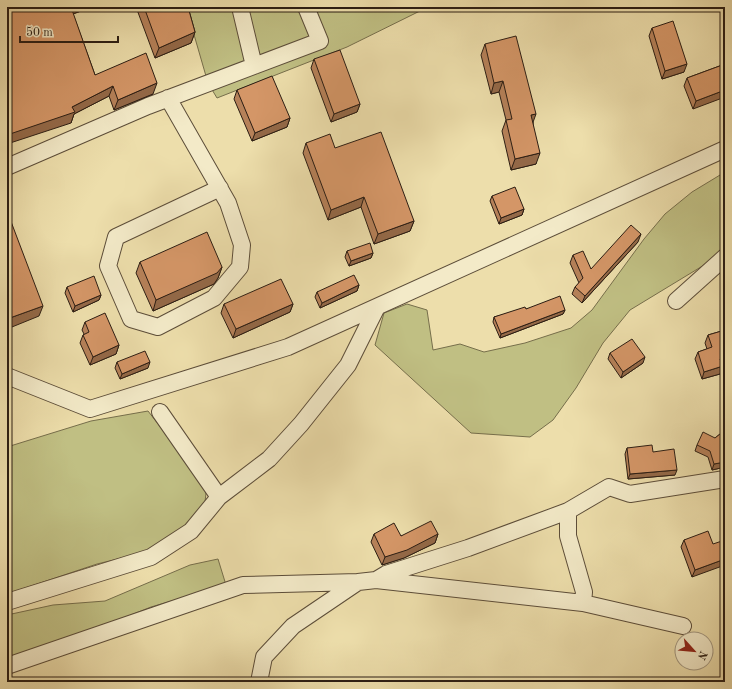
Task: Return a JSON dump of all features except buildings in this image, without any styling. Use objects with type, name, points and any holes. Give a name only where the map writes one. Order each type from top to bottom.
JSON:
[{"type":"street","points":[[240,7],[254,66]]},
{"type":"street","points":[[7,167],[168,98],[320,41],[306,7]]},
{"type":"street","points":[[168,98],[220,188],[228,203],[242,245],[240,267],[214,298],[158,327],[131,319],[108,266],[116,237],[220,188]]},
{"type":"street","points":[[7,376],[90,409],[288,347],[725,149]]},
{"type":"street","points":[[676,301],[725,257]]},
{"type":"street","points":[[7,602],[150,557],[191,531],[219,497],[269,459],[301,424],[348,365],[377,307]]},
{"type":"street","points":[[160,412],[219,497]]},
{"type":"street","points":[[376,580],[386,574],[468,548],[568,511],[608,487],[630,494],[725,479]]},
{"type":"street","points":[[568,511],[568,536],[584,592],[582,603]]},
{"type":"street","points":[[7,666],[243,585],[358,582],[376,580],[582,603],[683,626]]},
{"type":"street","points":[[259,682],[264,657],[293,626],[358,582]]},
{"type":"shaded area","points":[[186,7],[428,7],[347,47],[217,98],[208,83]]},
{"type":"shaded area","points":[[725,172],[725,249],[714,259],[630,310],[603,343],[576,388],[553,420],[530,437],[471,433],[375,345],[384,313],[407,304],[427,310],[433,350],[460,344],[484,352],[525,343],[571,328],[592,310],[644,239],[665,214],[692,192]]},
{"type":"shaded area","points":[[148,411],[201,479],[206,493],[205,502],[184,528],[150,551],[97,564],[7,594],[7,447],[91,421]]},
{"type":"shaded area","points":[[218,559],[226,585],[151,607],[83,634],[7,658],[7,615],[53,605],[105,601],[190,565]]}]
